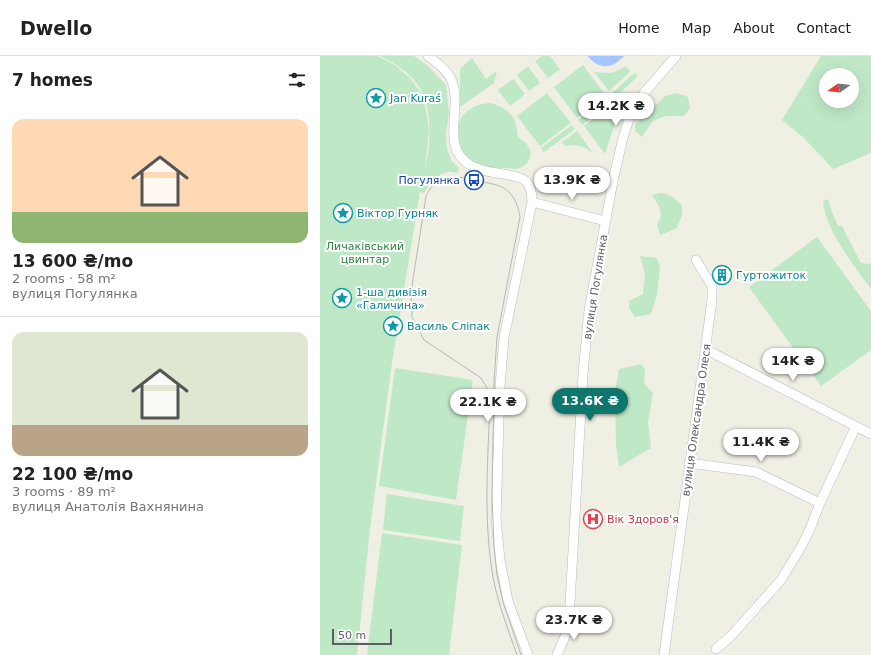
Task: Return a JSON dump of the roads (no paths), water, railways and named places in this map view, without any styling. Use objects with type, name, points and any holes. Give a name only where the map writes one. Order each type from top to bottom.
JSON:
[{"type":"street","points":[[428,56],[447,72],[453,84],[456,107],[454,138],[456,150],[462,159],[473,167],[518,177],[527,182],[531,192],[532,202],[504,338],[500,386],[496,519],[500,560],[508,601],[528,655]]},
{"type":"street","name":"вулиця Погулянка","points":[[557,655],[566,634],[569,621],[583,374],[589,310],[605,221],[623,138],[630,116],[644,93],[676,56]]},
{"type":"street","points":[[532,202],[605,221]]},
{"type":"street","name":"вулиця Олександра Олеся","points":[[664,655],[712,300],[712,286],[696,260]]},
{"type":"street","points":[[705,349],[871,434]]},
{"type":"street","points":[[716,649],[731,636],[781,580],[802,547],[820,503],[856,426]]},
{"type":"street","points":[[689,464],[756,472],[820,503]]},
{"type":"water","points":[[588,56],[624,56],[615,63],[601,66],[592,61]]},
{"type":"tram line","points":[[517,655],[498,597],[490,555],[487,511],[490,400],[487,388],[481,378],[424,340],[412,317],[411,292],[426,196],[431,187],[444,178],[466,178],[500,186],[509,192],[515,200],[520,217],[497,337],[494,383],[492,494],[497,575],[503,602],[521,655]]},
{"type":"place","name":"Jan Kuraś","points":[[376,98]]},
{"type":"place","name":"Погулянка","points":[[474,180]]},
{"type":"place","name":"Віктор Гурняк","points":[[343,213]]},
{"type":"place","name":"Гуртожиток","points":[[722,275]]},
{"type":"place","name":"1-ша дивізія «Галичина»","points":[[342,298]]},
{"type":"place","name":"Василь Сліпак","points":[[393,326]]},
{"type":"place","name":"Вік Здоров'я","points":[[593,519]]},
{"type":"park label","name":"Личаківський цвинтар","points":[[365,252]]}]
